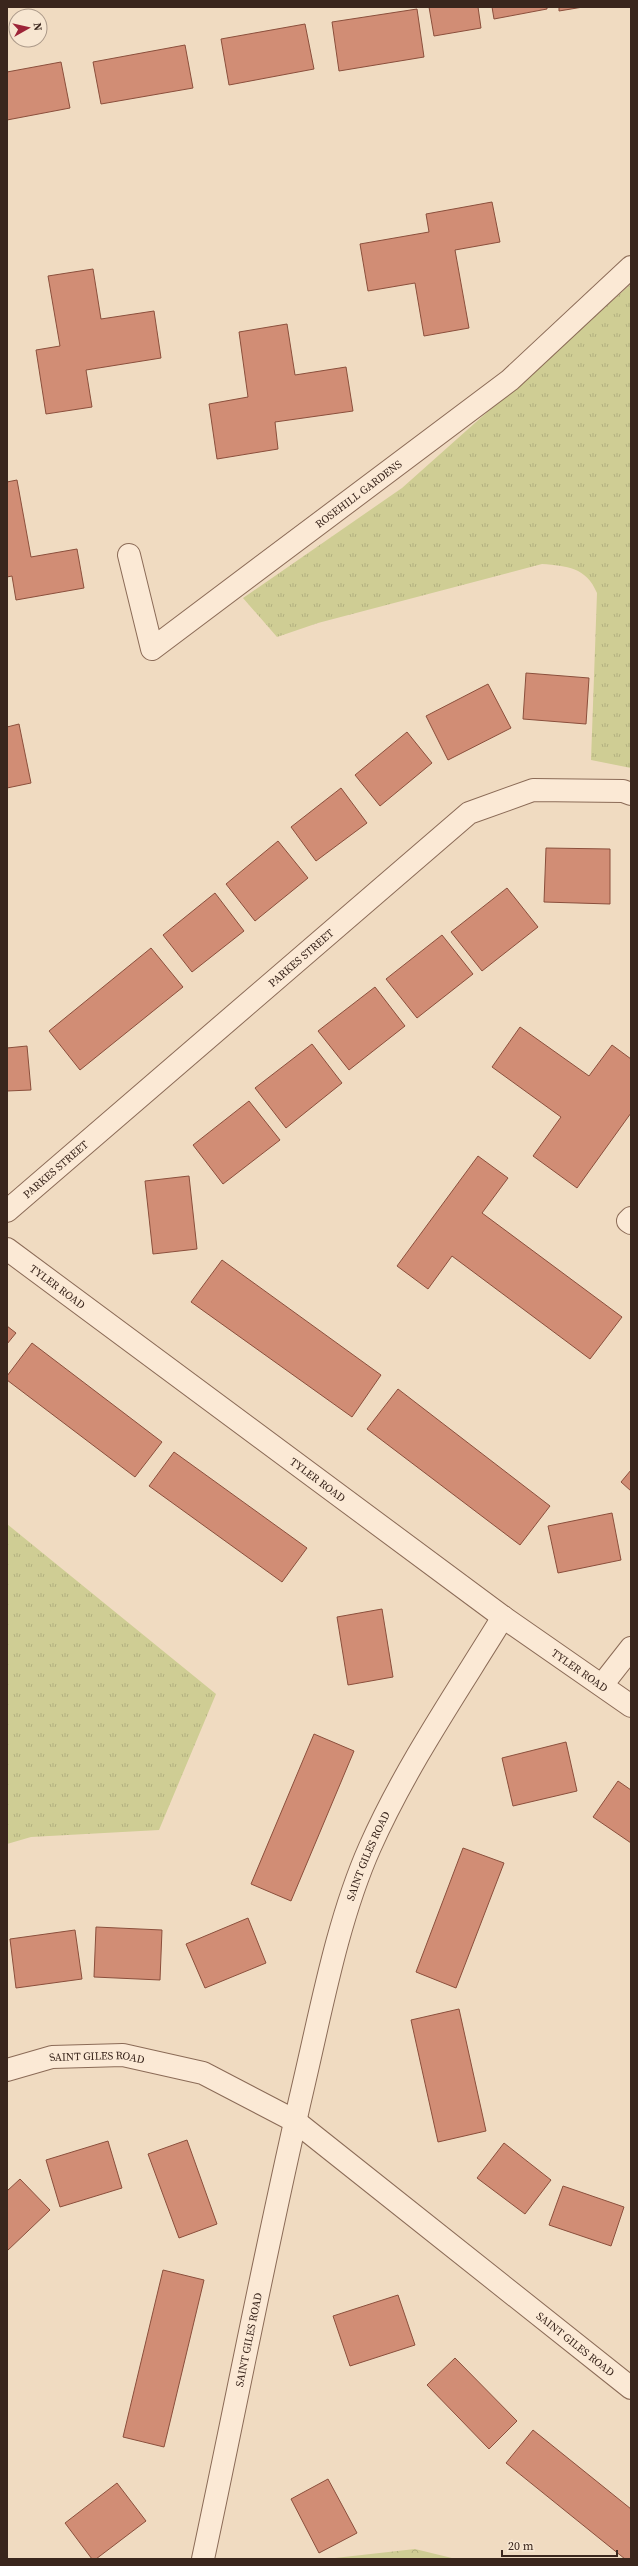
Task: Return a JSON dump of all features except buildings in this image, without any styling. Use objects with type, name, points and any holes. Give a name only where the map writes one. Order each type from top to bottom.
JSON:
[{"type":"street","name":"ROSEHILL GARDENS","points":[[129,555],[152,649],[510,380],[631,267]]},
{"type":"street","name":"PARKES STREET","points":[[7,1211],[469,813],[533,790],[624,791],[631,794]]},
{"type":"street","points":[[631,1218],[628,1221],[631,1223]]},
{"type":"street","name":"TYLER ROAD","points":[[7,1250],[504,1617],[631,1706]]},
{"type":"street","name":"SAINT GILES ROAD","points":[[203,2559],[295,2121],[329,1976],[370,1847],[410,1768],[504,1617]]},
{"type":"street","points":[[602,1685],[631,1648]]},
{"type":"street","name":"SAINT GILES ROAD","points":[[7,2070],[52,2057],[123,2055],[203,2073],[295,2121],[631,2388]]},
{"type":"green space","points":[[631,284],[631,768],[591,760],[597,593],[593,584],[587,578],[581,573],[567,567],[542,564],[318,623],[277,637],[243,598],[402,488]]},
{"type":"green space","points":[[7,1524],[216,1694],[159,1830],[31,1837],[7,1844]]},
{"type":"green space","points":[[415,2549],[456,2559],[326,2559]]}]
